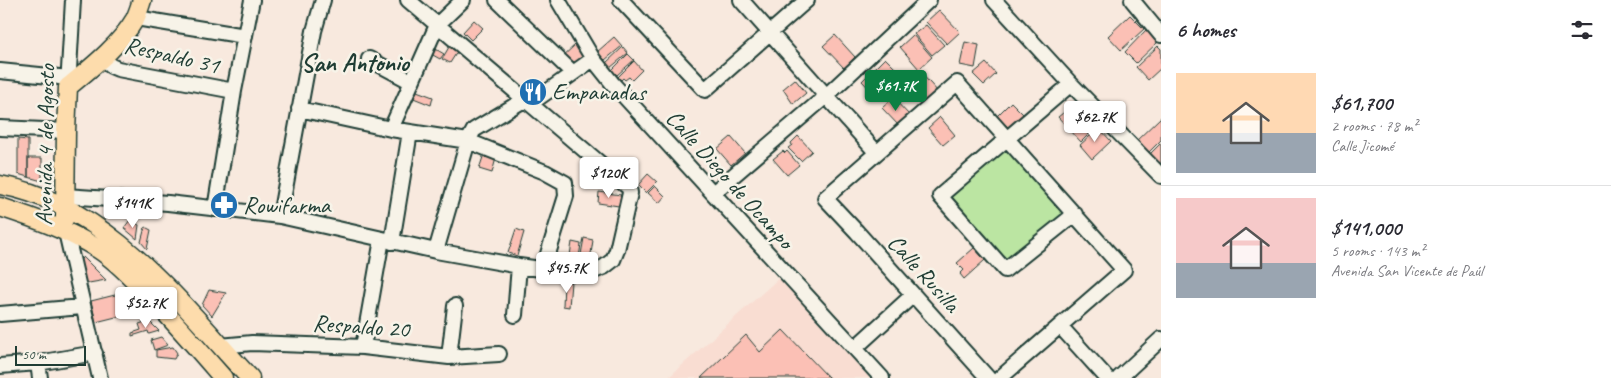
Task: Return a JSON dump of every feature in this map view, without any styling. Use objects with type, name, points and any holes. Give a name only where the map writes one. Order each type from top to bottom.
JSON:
[{"type":"main road","points":[[69,83],[102,58],[122,36],[136,18],[142,0]]},
{"type":"main road","name":"Avenida 4 de Agosto","points":[[66,232],[66,131],[69,83]]},
{"type":"main road","points":[[0,184],[65,202],[104,232],[144,264],[250,378]]},
{"type":"main road","points":[[0,206],[45,222],[66,232],[97,248],[119,264],[166,313],[223,378]]},
{"type":"street","name":"Avenida 4 de Agosto","points":[[69,83],[73,0]]},
{"type":"street","points":[[215,209],[234,91],[252,0]]},
{"type":"street","points":[[280,216],[314,31],[323,0]]},
{"type":"street","points":[[65,202],[168,203],[280,216],[436,251],[543,270],[589,273],[604,267],[613,260],[617,250],[630,193],[626,185],[408,0]]},
{"type":"street","points":[[391,128],[437,25],[463,0]]},
{"type":"street","points":[[496,0],[573,72]]},
{"type":"street","name":"Calle Diego de Ocampo","points":[[558,0],[592,59],[613,84],[882,378]]},
{"type":"street","points":[[621,0],[705,90],[807,0]]},
{"type":"street","points":[[741,0],[876,152],[957,83],[1124,270],[1000,378]]},
{"type":"street","points":[[713,193],[826,96],[929,0]]},
{"type":"street","points":[[994,0],[1071,84],[1161,176]]},
{"type":"street","points":[[1132,0],[1161,35]]},
{"type":"street","points":[[136,18],[244,36]]},
{"type":"street","name":"Respaldo 31","points":[[102,58],[118,69],[234,91]]},
{"type":"street","points":[[369,59],[412,82]]},
{"type":"street","points":[[436,251],[468,141],[474,130],[524,100],[537,99],[592,59]]},
{"type":"street","points":[[0,71],[69,83]]},
{"type":"street","points":[[1071,84],[1008,140],[940,196],[1005,270],[1075,214]]},
{"type":"street","points":[[299,109],[410,132],[468,141],[545,172],[565,184],[566,196],[543,270]]},
{"type":"street","points":[[0,128],[66,131]]},
{"type":"street","points":[[363,347],[410,132]]},
{"type":"street","name":"Calle Rusilla","points":[[876,152],[824,198],[988,378]]},
{"type":"street","name":"Avenida 4 de Agosto","points":[[66,232],[100,378]]},
{"type":"street","points":[[515,315],[519,266]]},
{"type":"street","points":[[855,348],[913,295]]},
{"type":"street","points":[[449,357],[455,306]]},
{"type":"street","points":[[0,314],[82,307]]},
{"type":"street","points":[[1060,326],[1107,378]]},
{"type":"street","points":[[1119,378],[1161,340]]},
{"type":"street","name":"Respaldo 20","points":[[220,346],[252,343],[363,347],[449,357],[499,354]]},
{"type":"street","points":[[0,366],[38,363],[95,353]]},
{"type":"street","points":[[38,363],[40,378]]},
{"type":"shaded area","points":[[779,278],[870,378],[668,378]]},
{"type":"green space","points":[[1007,147],[1066,211],[1006,261],[948,195]]},
{"type":"building","points":[[939,10],[960,32],[947,44],[926,22]]},
{"type":"building","points":[[1130,15],[1144,29],[1121,50],[1108,36]]},
{"type":"building","points":[[474,20],[483,28],[471,40],[463,32]]},
{"type":"building","points":[[926,25],[944,45],[932,55],[914,34]]},
{"type":"building","points":[[1146,30],[1158,42],[1136,63],[1125,52]]},
{"type":"building","points":[[835,35],[855,57],[844,68],[823,46]]},
{"type":"building","points":[[913,35],[932,57],[919,69],[900,47]]},
{"type":"building","points":[[614,37],[622,46],[605,60],[597,52]]},
{"type":"building","points":[[965,42],[979,45],[975,68],[960,65]]},
{"type":"building","points":[[575,45],[587,57],[572,70],[561,58]]},
{"type":"building","points":[[1158,46],[1161,49],[1161,68],[1148,80],[1136,67]]},
{"type":"building","points":[[449,47],[457,52],[450,63],[442,59]]},
{"type":"building","points":[[623,47],[628,53],[610,68],[606,63]]},
{"type":"building","points":[[434,48],[444,54],[440,59],[431,54]]},
{"type":"building","points":[[628,54],[634,60],[617,75],[612,70]]},
{"type":"building","points":[[885,58],[903,76],[891,87],[873,70]]},
{"type":"building","points":[[634,61],[642,70],[632,80],[629,77],[621,80],[618,77]]},
{"type":"building","points":[[986,63],[996,74],[984,85],[973,74]]},
{"type":"building","points":[[872,71],[888,87],[877,97],[862,81]]},
{"type":"building","points":[[920,72],[939,93],[926,105],[907,84]]},
{"type":"building","points":[[795,79],[806,93],[793,104],[783,89]]},
{"type":"building","points":[[414,90],[433,97],[431,105],[411,97]]},
{"type":"building","points":[[893,98],[910,116],[899,126],[882,108]]},
{"type":"building","points":[[1011,102],[1024,115],[1010,129],[997,116]]},
{"type":"building","points":[[1073,105],[1083,116],[1068,128],[1058,117]]},
{"type":"building","points":[[940,117],[955,135],[943,145],[928,128]]},
{"type":"building","points":[[1083,117],[1094,129],[1081,142],[1070,130]]},
{"type":"building","points":[[1161,117],[1161,140],[1147,154],[1135,142]]},
{"type":"building","points":[[1099,128],[1111,141],[1092,159],[1080,145]]},
{"type":"building","points":[[798,136],[812,151],[801,161],[788,148]]},
{"type":"building","points":[[731,137],[745,153],[731,165],[717,149]]},
{"type":"building","points":[[18,139],[28,140],[28,177],[18,174]]},
{"type":"building","points":[[1161,143],[1161,165],[1150,154]]},
{"type":"building","points":[[783,151],[785,153],[787,151],[799,165],[787,175],[773,159]]},
{"type":"building","points":[[484,154],[496,158],[492,173],[479,169]]},
{"type":"building","points":[[28,158],[42,158],[42,181],[28,177]]},
{"type":"building","points":[[648,174],[657,182],[646,193],[638,185]]},
{"type":"building","points":[[655,186],[665,196],[659,203],[648,193]]},
{"type":"building","points":[[599,192],[621,195],[619,206],[598,203]]},
{"type":"building","points":[[130,220],[139,225],[137,239],[124,228]]},
{"type":"building","points":[[145,227],[151,230],[147,249],[141,242]]},
{"type":"building","points":[[516,229],[524,232],[517,256],[508,253]]},
{"type":"building","points":[[584,238],[593,240],[590,261],[580,260]]},
{"type":"building","points":[[572,242],[581,244],[578,264],[569,262]]},
{"type":"building","points":[[974,248],[985,260],[964,279],[960,274],[964,270],[957,263]]},
{"type":"building","points":[[83,257],[106,280],[83,284],[79,261]]},
{"type":"building","points":[[564,282],[571,282],[569,307],[563,306]]},
{"type":"building","points":[[209,290],[226,293],[212,316],[202,305]]},
{"type":"building","points":[[123,293],[140,311],[96,322],[91,301]]},
{"type":"building","points":[[149,321],[159,331],[149,334],[148,331],[132,336],[132,333],[141,330],[139,324]]},
{"type":"building","points":[[783,330],[829,378],[701,378],[746,335],[760,352]]},
{"type":"building","points":[[161,337],[168,345],[154,350],[151,340]]},
{"type":"building","points":[[173,347],[177,353],[174,359],[156,357],[156,350]]},
{"type":"place","name":"Empanadas","points":[[533,92]]},
{"type":"place","name":"Rowifarma","points":[[224,205]]},
{"type":"district","name":"San Antonio","points":[[355,63]]}]
